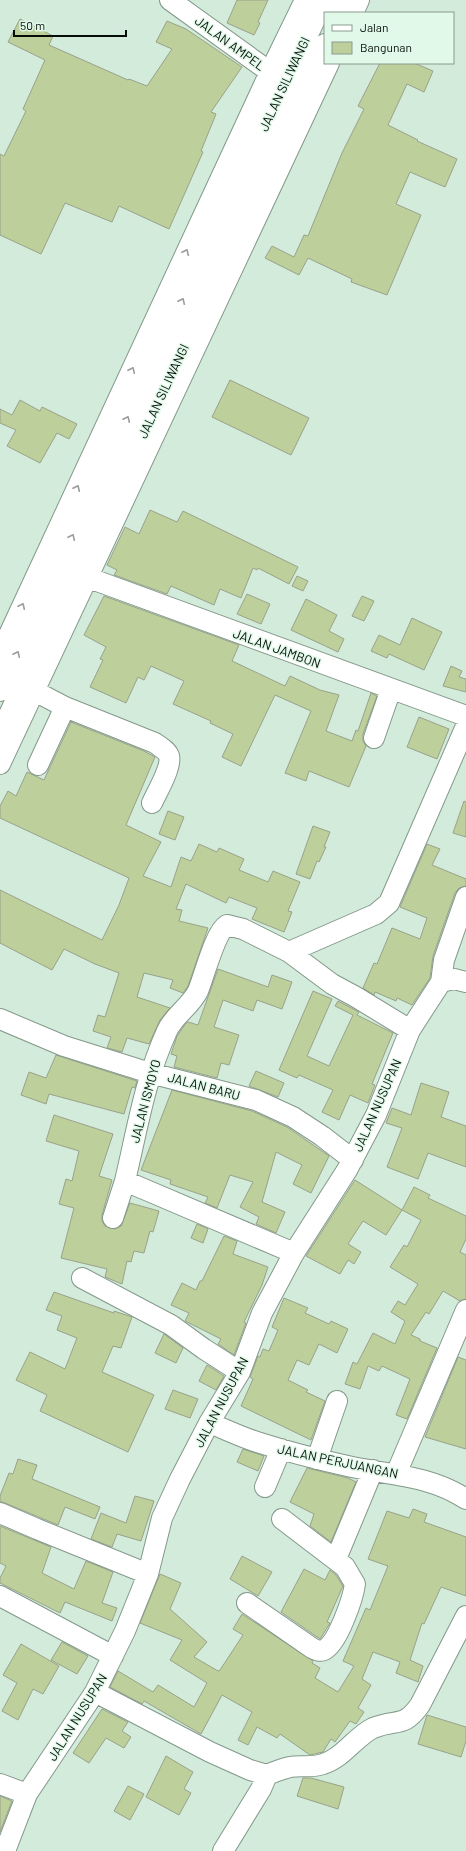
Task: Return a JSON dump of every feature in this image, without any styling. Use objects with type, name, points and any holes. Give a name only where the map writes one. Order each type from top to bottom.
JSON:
[{"type":"highway","name":"JALAN SILIWANGI","points":[[0,690],[323,0]]},
{"type":"highway","points":[[340,12],[346,0]]},
{"type":"highway","name":"JALAN SILIWANGI","points":[[0,736],[30,688],[324,47]]},
{"type":"street","name":"JALAN AMPEL","points":[[170,0],[270,72]]},
{"type":"street","points":[[0,654],[270,72],[305,0]]},
{"type":"street","points":[[353,12],[359,0]]},
{"type":"street","points":[[0,764],[30,688],[88,578],[329,64]]},
{"type":"street","name":"JALAN JAMBON","points":[[88,578],[466,716]]},
{"type":"street","points":[[30,688],[65,707],[155,744],[165,750],[169,756],[169,765],[152,803]]},
{"type":"street","points":[[374,738],[391,689]]},
{"type":"street","points":[[38,766],[65,707]]},
{"type":"street","points":[[289,952],[376,914],[390,902],[466,726]]},
{"type":"street","points":[[466,897],[444,960],[441,982],[454,979],[466,982]]},
{"type":"street","name":"JALAN ISMOYO","points":[[113,1218],[125,1181],[150,1072],[167,1030],[175,1017],[195,997],[216,942],[225,926],[227,925],[243,929],[289,952],[332,984],[410,1030]]},
{"type":"street","name":"JALAN NUSUPAN","points":[[5,1851],[27,1794],[95,1692],[125,1631],[148,1574],[162,1518],[209,1422],[240,1372],[262,1313],[294,1253],[353,1160],[376,1115],[410,1030],[441,982]]},
{"type":"street","name":"JALAN BARU","points":[[0,1019],[64,1046],[150,1072],[226,1091],[278,1109],[322,1136],[353,1160]]},
{"type":"street","points":[[125,1181],[294,1253]]},
{"type":"street","points":[[82,1278],[171,1325],[204,1349],[240,1372]]},
{"type":"street","points":[[396,1474],[466,1310]]},
{"type":"street","points":[[317,1459],[337,1401]]},
{"type":"street","name":"JALAN PERJUANGAN","points":[[209,1422],[256,1442],[317,1459],[396,1474],[442,1486],[466,1499]]},
{"type":"street","points":[[265,1487],[281,1449]]},
{"type":"street","points":[[336,1559],[373,1470]]},
{"type":"street","points":[[0,1513],[148,1574]]},
{"type":"street","points":[[247,1603],[312,1648],[319,1651],[325,1649],[332,1642],[339,1629],[354,1592],[355,1584],[351,1576],[345,1567],[336,1559],[282,1519]]},
{"type":"street","points":[[0,1596],[113,1656]]},
{"type":"street","points":[[95,1692],[210,1752],[267,1776],[291,1767],[325,1764],[372,1729],[388,1723],[404,1721],[412,1717],[420,1705],[466,1616]]},
{"type":"street","points":[[223,1851],[261,1789],[267,1776]]},
{"type":"street","points":[[0,1784],[27,1794]]},
{"type":"building","points":[[237,0],[268,0],[254,35],[227,23]]},
{"type":"building","points":[[20,19],[53,36],[49,45],[128,80],[129,79],[147,86],[172,49],[156,42],[167,21],[186,29],[242,67],[211,112],[216,114],[201,151],[203,152],[169,229],[119,206],[112,222],[65,203],[41,254],[0,235],[0,154],[4,156],[26,111],[23,109],[45,60],[8,42]]},
{"type":"building","points":[[379,64],[416,64],[433,71],[424,92],[407,84],[388,125],[418,140],[417,141],[457,159],[445,187],[410,172],[396,204],[421,215],[387,295],[351,282],[352,279],[308,258],[299,275],[265,258],[272,246],[294,257],[304,235],[308,236],[342,153],[364,109],[358,106]]},
{"type":"building","points":[[230,380],[309,418],[291,455],[212,417]]},
{"type":"building","points":[[20,400],[40,411],[42,407],[77,424],[69,439],[57,433],[40,463],[7,446],[16,430],[0,423],[0,409],[12,415]]},
{"type":"building","points":[[150,510],[177,522],[183,511],[298,567],[289,584],[258,568],[257,570],[253,568],[241,598],[220,589],[214,605],[171,586],[167,594],[114,575],[117,570],[107,565],[125,527],[139,534]]},
{"type":"building","points":[[297,576],[308,581],[303,591],[292,586]]},
{"type":"building","points":[[247,594],[270,604],[261,624],[237,614]]},
{"type":"building","points":[[104,596],[239,645],[232,661],[285,686],[290,676],[320,690],[339,695],[326,731],[352,741],[356,730],[358,731],[371,693],[377,696],[363,734],[363,741],[366,746],[349,787],[309,771],[306,781],[285,773],[311,711],[275,695],[241,766],[222,757],[233,734],[210,723],[211,721],[173,704],[184,681],[151,666],[144,680],[138,677],[126,703],[90,687],[103,660],[100,659],[106,647],[84,635]]},
{"type":"building","points":[[362,596],[374,601],[364,621],[352,616]]},
{"type":"building","points":[[306,599],[337,615],[329,631],[344,639],[338,652],[291,630]]},
{"type":"building","points":[[412,618],[442,632],[424,670],[389,654],[387,658],[371,651],[379,635],[400,645]]},
{"type":"building","points":[[451,666],[462,671],[459,677],[466,679],[466,692],[443,686]]},
{"type":"building","points":[[419,717],[449,729],[437,759],[407,747]]},
{"type":"building","points":[[71,722],[144,751],[155,757],[126,825],[161,842],[143,876],[171,887],[181,857],[191,861],[199,844],[217,852],[219,848],[244,859],[239,870],[268,882],[273,871],[300,882],[288,911],[292,912],[284,932],[252,919],[257,908],[229,897],[226,903],[186,884],[176,909],[182,910],[179,921],[208,928],[188,986],[183,993],[170,988],[173,980],[144,973],[137,997],[170,1008],[160,1020],[149,1044],[127,1038],[122,1052],[107,1048],[111,1037],[93,1031],[98,1015],[105,1017],[119,973],[95,964],[64,949],[52,970],[0,943],[0,890],[102,940],[119,905],[129,878],[0,818],[0,806],[8,791],[16,796],[27,772],[44,780]]},
{"type":"building","points":[[464,801],[466,802],[466,837],[453,833]]},
{"type":"building","points":[[168,811],[184,817],[175,840],[159,834]]},
{"type":"building","points":[[313,826],[330,832],[324,847],[326,847],[319,862],[317,861],[310,879],[296,874]]},
{"type":"building","points":[[427,844],[440,849],[432,865],[466,879],[466,886],[459,888],[455,893],[433,956],[430,978],[412,1005],[397,998],[396,1001],[375,992],[374,995],[363,988],[374,963],[377,964],[392,928],[420,939],[427,918],[400,907]]},
{"type":"building","points":[[218,969],[268,987],[272,975],[292,982],[282,1009],[257,1000],[253,1011],[223,1000],[214,1027],[239,1035],[229,1065],[221,1063],[217,1078],[174,1067],[177,1056],[171,1054],[177,1036],[186,1023],[188,1022],[198,1025]]},
{"type":"building","points":[[313,991],[332,999],[307,1056],[329,1066],[353,1015],[335,1006],[338,1001],[359,1012],[357,1015],[393,1033],[372,1084],[375,1085],[368,1103],[350,1095],[339,1120],[322,1112],[333,1090],[299,1075],[297,1078],[279,1070]]},
{"type":"building","points":[[56,1055],[137,1081],[135,1088],[132,1087],[124,1114],[49,1094],[46,1104],[21,1095],[29,1072],[46,1078]]},
{"type":"building","points":[[256,1071],[284,1083],[278,1097],[249,1086]]},
{"type":"building","points":[[421,1083],[449,1092],[441,1117],[466,1126],[466,1167],[428,1153],[418,1179],[387,1167],[402,1128],[386,1123],[392,1108],[411,1115]]},
{"type":"building","points":[[172,1090],[252,1111],[287,1127],[329,1156],[311,1193],[293,1184],[302,1165],[276,1152],[262,1202],[285,1212],[276,1233],[256,1224],[259,1217],[240,1207],[253,1182],[230,1175],[217,1208],[205,1203],[208,1197],[170,1184],[171,1180],[141,1170]]},
{"type":"building","points":[[54,1115],[113,1134],[99,1176],[112,1180],[102,1215],[102,1221],[105,1226],[115,1229],[121,1226],[130,1203],[159,1211],[153,1232],[150,1231],[144,1253],[134,1251],[131,1262],[127,1261],[122,1284],[105,1277],[107,1269],[61,1258],[74,1208],[59,1204],[66,1179],[72,1181],[79,1151],[46,1141]]},
{"type":"building","points":[[355,1180],[402,1210],[386,1235],[363,1221],[348,1244],[361,1252],[354,1264],[348,1260],[340,1274],[306,1256]]},
{"type":"building","points":[[414,1187],[430,1195],[428,1198],[466,1216],[466,1239],[460,1252],[466,1255],[466,1299],[460,1301],[443,1291],[429,1314],[426,1312],[411,1335],[420,1339],[420,1341],[437,1348],[407,1419],[396,1415],[410,1379],[382,1366],[379,1371],[368,1366],[360,1389],[345,1384],[353,1362],[357,1364],[373,1333],[395,1344],[405,1321],[391,1312],[398,1301],[405,1305],[418,1284],[390,1267],[404,1245],[407,1247],[421,1220],[402,1210]]},
{"type":"building","points":[[197,1224],[208,1229],[203,1243],[191,1238]]},
{"type":"building","points":[[224,1236],[237,1241],[233,1254],[268,1267],[262,1285],[244,1322],[246,1323],[234,1355],[218,1344],[221,1339],[185,1321],[189,1313],[171,1305],[182,1283],[196,1290]]},
{"type":"building","points":[[54,1292],[114,1313],[114,1311],[132,1317],[121,1348],[113,1346],[102,1372],[154,1395],[128,1452],[40,1411],[47,1395],[16,1380],[30,1352],[65,1369],[77,1338],[57,1330],[62,1316],[46,1310]]},
{"type":"building","points":[[284,1298],[308,1308],[305,1313],[329,1324],[331,1321],[348,1329],[337,1353],[319,1344],[309,1365],[297,1360],[288,1380],[308,1390],[306,1392],[325,1401],[311,1440],[241,1406],[253,1379],[250,1377],[258,1356],[260,1357],[263,1349],[269,1351],[278,1330],[272,1327]]},
{"type":"building","points":[[164,1334],[183,1348],[176,1363],[155,1353]]},
{"type":"building","points":[[458,1357],[466,1360],[466,1449],[425,1437]]},
{"type":"building","points":[[207,1365],[224,1376],[216,1390],[199,1381]]},
{"type":"building","points":[[173,1390],[198,1399],[190,1418],[165,1409]]},
{"type":"building","points":[[243,1449],[264,1456],[258,1471],[237,1462]]},
{"type":"building","points":[[18,1459],[37,1465],[32,1479],[100,1507],[95,1519],[65,1507],[58,1525],[0,1501],[0,1496],[9,1473],[13,1474]]},
{"type":"building","points":[[307,1468],[348,1478],[356,1482],[331,1542],[310,1526],[314,1514],[290,1502]]},
{"type":"building","points":[[135,1496],[154,1501],[141,1541],[117,1534],[112,1547],[91,1539],[101,1513],[126,1523]]},
{"type":"building","points":[[413,1509],[427,1514],[424,1522],[466,1537],[466,1596],[441,1587],[424,1624],[422,1623],[410,1660],[423,1666],[418,1682],[396,1673],[400,1662],[373,1652],[362,1679],[371,1685],[358,1708],[364,1712],[356,1724],[350,1721],[335,1742],[331,1739],[323,1752],[310,1755],[280,1734],[277,1738],[257,1727],[248,1745],[238,1740],[252,1712],[222,1695],[201,1734],[144,1701],[142,1704],[110,1687],[118,1671],[153,1692],[158,1685],[194,1707],[207,1683],[170,1660],[182,1640],[140,1623],[160,1574],[181,1583],[170,1609],[207,1642],[194,1657],[218,1671],[220,1670],[243,1635],[233,1629],[242,1614],[313,1661],[312,1663],[320,1668],[315,1678],[338,1692],[354,1666],[343,1661],[366,1608],[370,1610],[388,1566],[368,1559],[387,1511],[409,1518]]},
{"type":"building","points":[[0,1526],[51,1547],[42,1573],[74,1589],[86,1561],[113,1572],[102,1603],[117,1608],[112,1621],[65,1602],[60,1613],[0,1583],[0,1578],[6,1566],[0,1563]]},
{"type":"building","points":[[242,1556],[272,1572],[258,1596],[230,1579]]},
{"type":"building","points":[[304,1569],[325,1580],[330,1570],[336,1575],[343,1586],[327,1622],[330,1623],[320,1639],[281,1612]]},
{"type":"building","points":[[62,1642],[88,1656],[77,1674],[51,1660]]},
{"type":"building","points":[[21,1644],[59,1666],[43,1694],[33,1689],[18,1720],[2,1711],[17,1683],[3,1675]]},
{"type":"building","points":[[102,1709],[128,1722],[122,1731],[131,1737],[124,1748],[106,1738],[89,1763],[73,1753]]},
{"type":"building","points":[[427,1715],[466,1727],[466,1741],[461,1757],[418,1744]]},
{"type":"building","points":[[166,1756],[193,1772],[184,1789],[191,1793],[179,1815],[146,1797]]},
{"type":"building","points":[[303,1778],[311,1778],[344,1787],[338,1809],[297,1796]]},
{"type":"building","points":[[128,1786],[144,1794],[130,1820],[114,1811]]},
{"type":"building","points":[[0,1796],[12,1801],[0,1832]]}]
